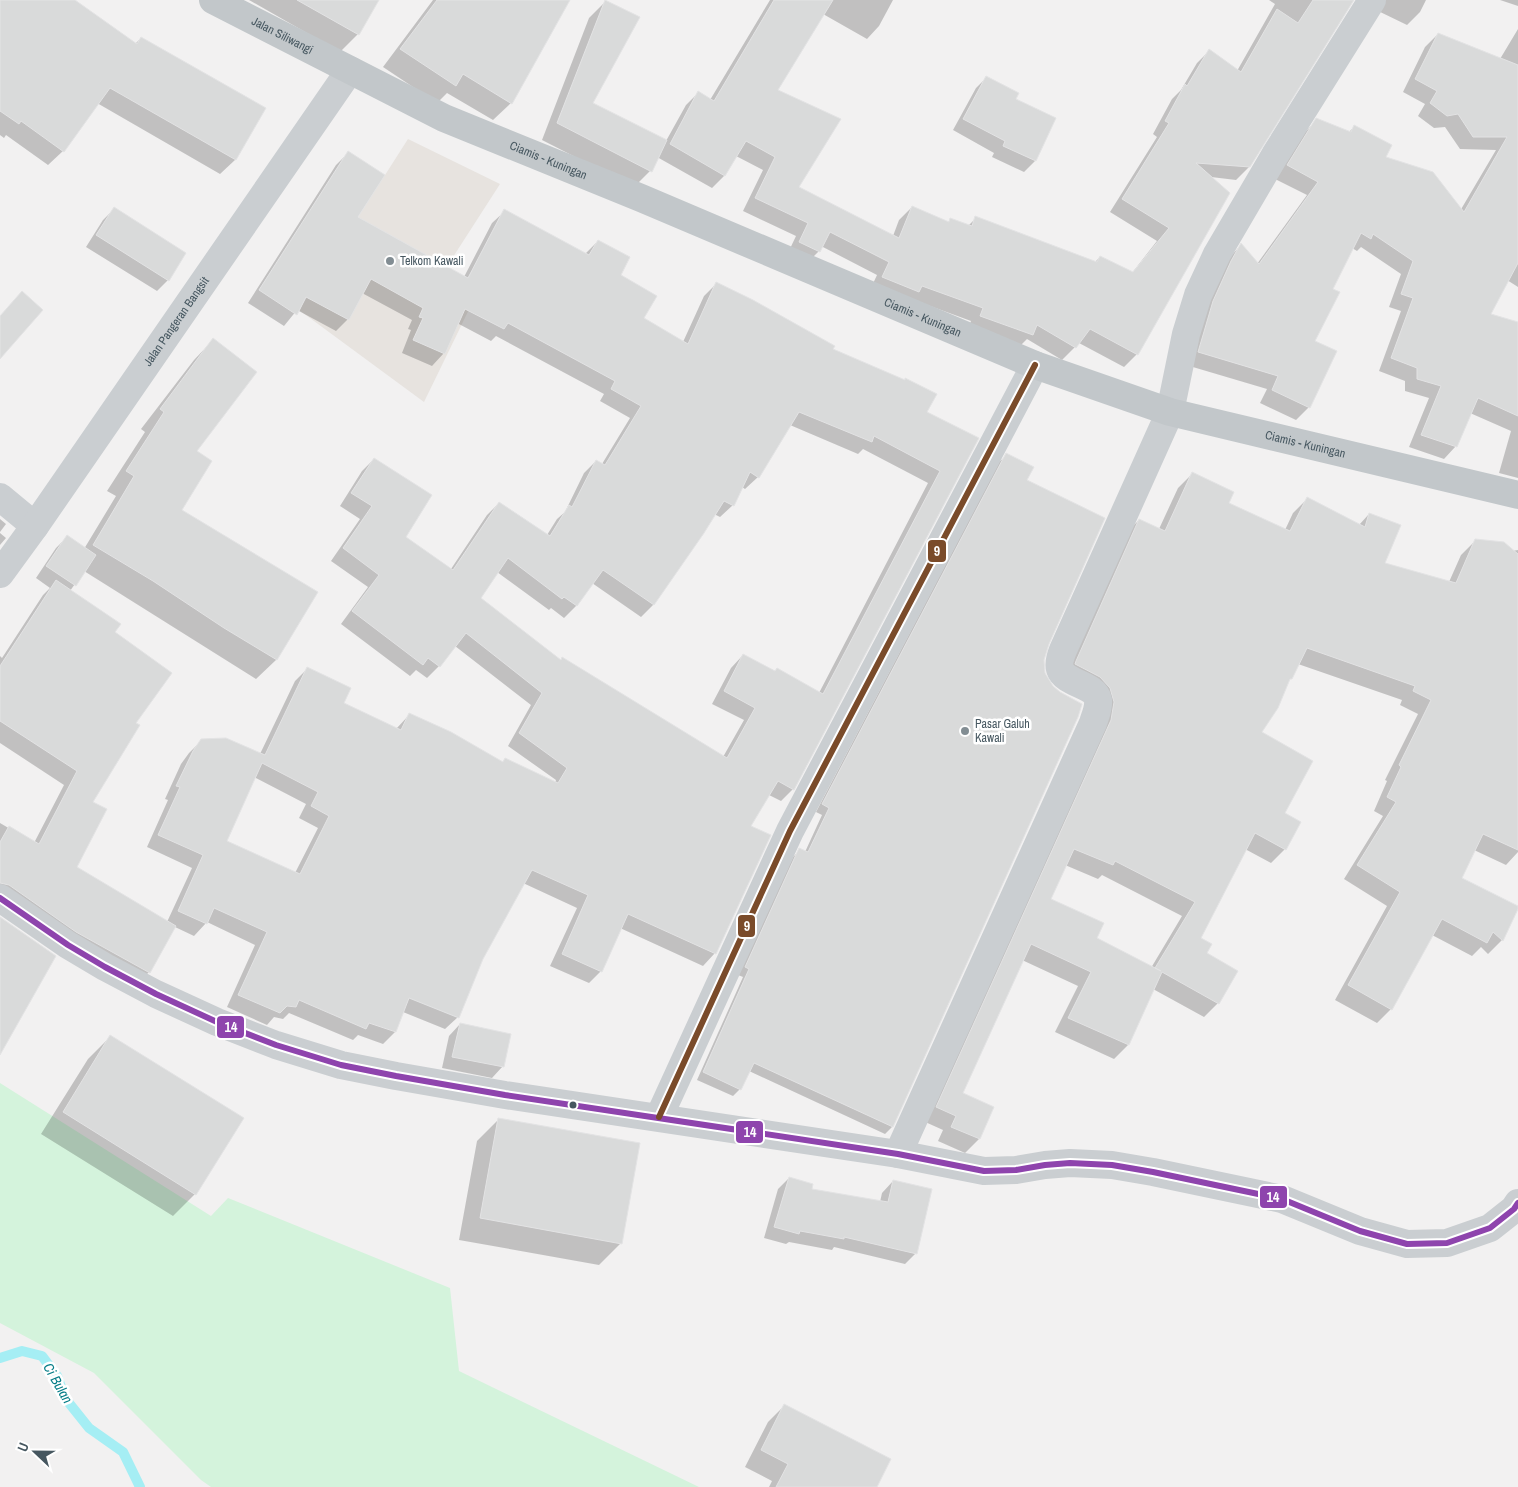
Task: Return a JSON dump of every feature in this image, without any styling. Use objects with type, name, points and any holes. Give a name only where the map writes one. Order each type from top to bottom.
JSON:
[{"type":"highway","name":"Jalan Siliwangi","points":[[213,0],[350,70]]},
{"type":"highway","name":"Ciamis - Kuningan","points":[[350,70],[444,118],[641,198],[1035,365],[1170,412],[1518,495]]},
{"type":"street","points":[[898,1154],[1093,723],[1098,706],[1098,698],[1092,691],[1065,675],[1060,668],[1060,660],[1170,412],[1186,334],[1198,295],[1217,254],[1275,155],[1372,0]]},
{"type":"street","name":"Jalan Pangeran Bangsit","points":[[0,574],[350,70]]},
{"type":"street","points":[[658,1118],[790,831],[1035,365]]},
{"type":"street","points":[[0,498],[35,526]]},
{"type":"street","points":[[0,898],[68,945],[156,994],[217,1022],[276,1045],[342,1065],[396,1076],[505,1096],[898,1154],[984,1171],[1016,1170],[1070,1163],[1112,1165],[1282,1200],[1360,1231],[1407,1244],[1447,1243],[1490,1228],[1514,1209],[1518,1203]]},
{"type":"shaded area","name":"Telkom Kawali","points":[[408,139],[500,184],[444,271],[479,289],[424,402],[299,310]]},
{"type":"green space","points":[[0,1083],[211,1216],[228,1198],[450,1288],[459,1371],[699,1487],[211,1487],[201,1480],[94,1373],[0,1323]]},
{"type":"building","points":[[0,0],[75,0],[137,44],[141,37],[266,108],[236,160],[110,88],[64,152],[21,121],[19,124],[0,111]]},
{"type":"building","points":[[297,0],[379,0],[359,35]]},
{"type":"building","points":[[437,0],[570,0],[512,104],[463,74],[456,86],[400,49]]},
{"type":"building","points":[[605,0],[640,17],[593,103],[667,140],[652,172],[557,123]]},
{"type":"building","points":[[774,0],[833,0],[778,90],[841,119],[799,187],[899,238],[912,206],[949,222],[950,218],[972,226],[975,216],[1097,262],[1100,256],[1133,272],[1169,228],[1122,199],[1169,123],[1165,121],[1185,84],[1187,86],[1209,49],[1241,72],[1277,9],[1298,23],[1313,0],[1354,0],[1250,167],[1196,163],[1230,193],[1138,355],[1090,329],[1076,348],[1037,325],[1033,335],[980,316],[983,308],[922,286],[919,292],[882,277],[889,262],[830,232],[820,252],[799,242],[808,223],[755,198],[775,157],[746,141],[725,176],[670,144],[698,91],[714,101]]},
{"type":"building","points":[[1438,33],[1518,65],[1518,263],[1491,314],[1518,322],[1518,416],[1478,398],[1457,447],[1421,435],[1441,386],[1417,379],[1417,368],[1391,358],[1413,298],[1401,294],[1413,261],[1373,234],[1371,239],[1361,233],[1333,289],[1340,292],[1315,341],[1337,351],[1310,408],[1272,390],[1278,376],[1198,352],[1213,301],[1241,243],[1259,264],[1318,182],[1287,165],[1316,118],[1351,132],[1354,125],[1392,145],[1386,157],[1433,172],[1464,212],[1507,137],[1473,137],[1458,114],[1447,116],[1430,103],[1437,91],[1415,79]]},
{"type":"building","points":[[986,76],[1019,93],[1016,99],[1056,118],[1036,161],[1003,146],[1005,141],[963,119]]},
{"type":"building","points":[[348,151],[385,175],[358,217],[468,278],[504,209],[589,255],[598,240],[630,257],[621,275],[657,296],[644,318],[688,344],[716,282],[753,300],[835,346],[833,349],[905,380],[905,378],[937,394],[927,412],[979,438],[794,790],[778,781],[751,826],[771,835],[716,954],[628,914],[602,972],[562,954],[588,895],[532,870],[483,959],[459,1018],[409,998],[396,1032],[369,1023],[366,1029],[299,1000],[296,1007],[287,1006],[280,1013],[238,995],[267,932],[214,908],[207,924],[178,911],[203,855],[158,835],[180,787],[176,786],[193,751],[201,739],[226,738],[265,755],[307,667],[351,688],[344,703],[401,730],[409,713],[451,732],[503,762],[505,758],[558,783],[567,768],[519,733],[542,693],[466,633],[440,667],[428,658],[423,665],[352,611],[379,575],[343,548],[372,506],[351,493],[374,458],[432,495],[406,537],[453,570],[499,502],[550,536],[569,505],[572,507],[596,460],[605,465],[641,406],[611,389],[615,381],[508,323],[504,329],[465,309],[445,354],[413,340],[423,318],[419,317],[423,308],[371,279],[349,320],[306,297],[297,315],[259,290]],"holes":[[[799,412],[872,442],[874,436],[940,471],[823,694],[777,668],[775,671],[743,654],[724,691],[755,708],[727,758],[562,657],[561,660],[481,598],[508,558],[562,599],[564,597],[577,606],[603,570],[654,605],[724,501],[734,506],[750,472],[759,478]],[[262,763],[318,792],[311,806],[329,816],[300,874],[227,841]]]},
{"type":"building","points":[[114,207],[186,253],[169,281],[96,235]]},
{"type":"building","points":[[22,291],[43,310],[0,359],[0,316]]},
{"type":"building","points":[[213,338],[257,372],[197,451],[212,461],[182,510],[318,592],[277,660],[93,545],[134,476],[126,471],[164,412],[160,409]]},
{"type":"building","points":[[1006,453],[1034,467],[1027,480],[1105,518],[1049,644],[1044,660],[1045,673],[1053,686],[1082,704],[1078,717],[893,1127],[754,1063],[741,1090],[703,1072],[749,969],[745,967],[799,848],[808,852],[829,808],[822,804]]},
{"type":"building","points":[[1192,472],[1234,492],[1229,503],[1290,531],[1307,497],[1365,527],[1369,513],[1401,525],[1385,563],[1456,583],[1475,539],[1504,542],[1518,554],[1518,850],[1483,834],[1462,878],[1518,906],[1518,909],[1503,941],[1493,932],[1487,943],[1442,919],[1392,1010],[1348,985],[1400,892],[1357,865],[1396,802],[1387,797],[1401,767],[1399,765],[1431,700],[1413,691],[1415,686],[1307,648],[1292,679],[1290,679],[1278,708],[1262,732],[1313,761],[1285,813],[1301,822],[1286,850],[1255,833],[1201,938],[1212,944],[1207,953],[1238,971],[1219,1004],[1162,972],[1129,1045],[1068,1018],[1091,972],[1031,944],[963,1093],[994,1107],[980,1139],[951,1127],[956,1116],[936,1107],[1111,720],[1114,702],[1110,688],[1100,677],[1075,664],[1076,661],[1139,519],[1165,531]],"holes":[[[1074,849],[1113,865],[1115,861],[1195,902],[1155,968],[1097,938],[1104,923],[1051,899]]]},
{"type":"building","points":[[67,535],[96,555],[76,586],[46,566]]},
{"type":"building","points":[[56,580],[121,624],[115,632],[172,673],[136,723],[140,725],[93,802],[107,809],[77,867],[176,926],[150,973],[76,932],[9,885],[0,883],[0,842],[9,826],[39,844],[77,771],[0,721],[0,666]]},
{"type":"building","points":[[0,917],[56,956],[0,1055]]},
{"type":"building","points":[[460,1023],[511,1034],[504,1067],[452,1057]]},
{"type":"building","points":[[110,1035],[244,1118],[196,1195],[63,1112]]},
{"type":"building","points":[[498,1118],[640,1143],[622,1244],[480,1218]]},
{"type":"building","points":[[789,1177],[813,1184],[812,1189],[888,1202],[893,1180],[932,1189],[917,1254],[844,1237],[844,1239],[800,1231],[799,1234],[774,1227]]},
{"type":"building","points":[[784,1404],[891,1459],[877,1487],[776,1487],[788,1464],[761,1450]]},
{"type":"waterway","name":"Ci Bulan","points":[[0,1358],[22,1351],[42,1356],[57,1376],[65,1398],[89,1428],[123,1452],[140,1487]]},
{"type":"transit line","name":"9","points":[[659,1117],[790,831],[1035,365]]},
{"type":"transit line","name":"14","points":[[0,898],[68,945],[156,994],[217,1022],[276,1045],[341,1065],[505,1095],[898,1154],[984,1171],[1016,1170],[1070,1163],[1112,1165],[1282,1199],[1360,1231],[1407,1244],[1447,1243],[1490,1228],[1514,1209],[1518,1203]]},
{"type":"place","name":"Telkom Kawali","points":[[390,261]]},
{"type":"place","name":"Pasar Galuh Kawali","points":[[965,731]]}]
